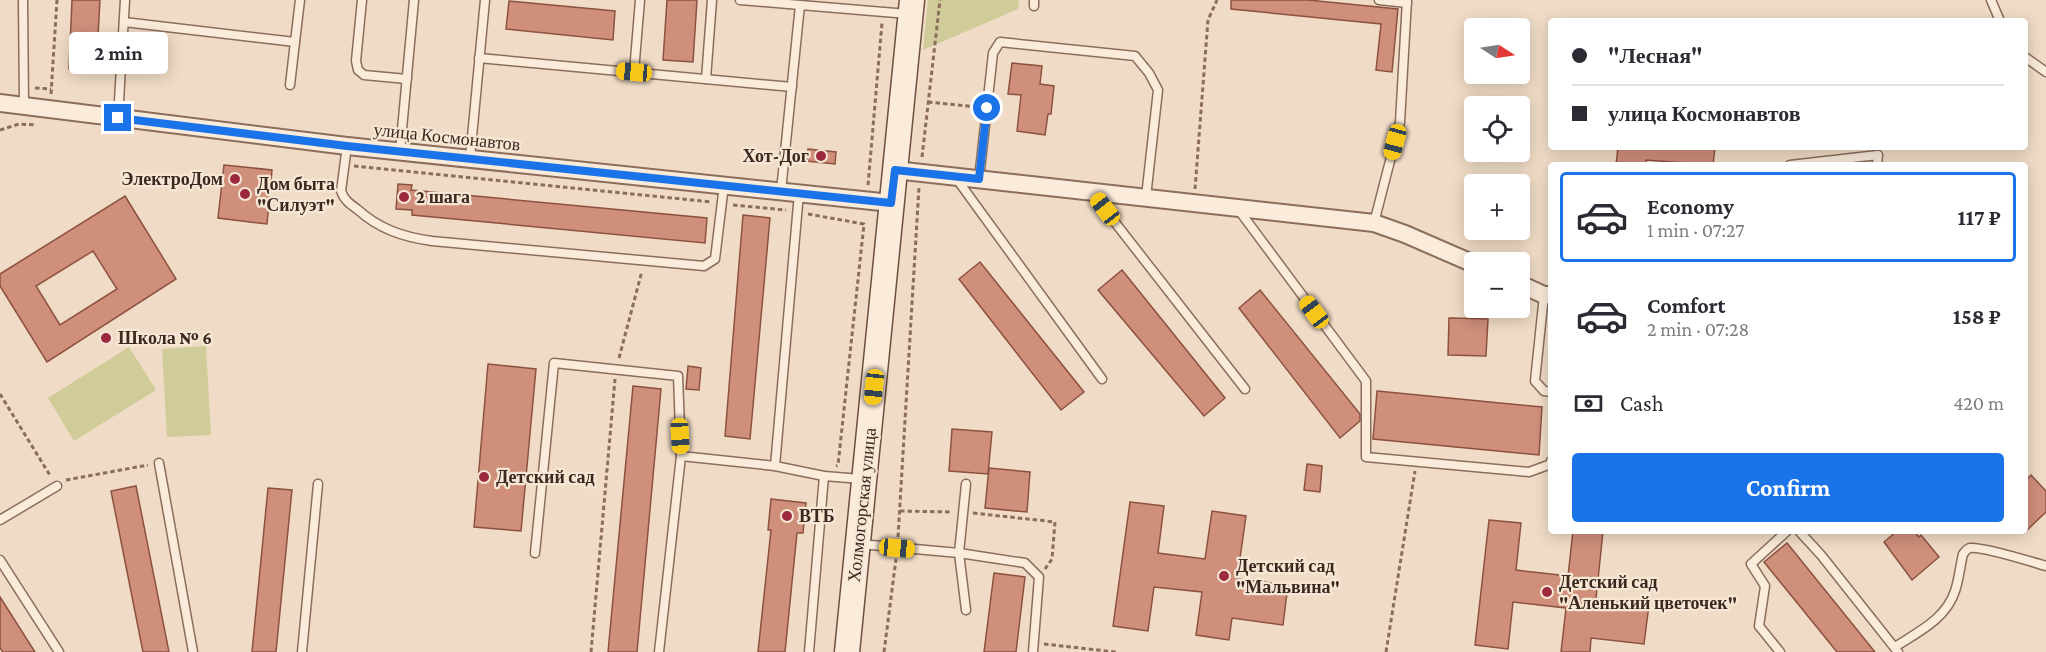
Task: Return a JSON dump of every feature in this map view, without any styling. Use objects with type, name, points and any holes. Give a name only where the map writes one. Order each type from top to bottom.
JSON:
[{"type":"street","name":"Холмогорская улица","points":[[847,652],[911,7]]},
{"type":"street","name":"улица Космонавтов","points":[[0,103],[347,146],[891,203]]},
{"type":"street","points":[[895,170],[1374,223],[1464,260]]},
{"type":"street","points":[[1530,288],[1547,295]]},
{"type":"lane","points":[[23,0],[24,105]]},
{"type":"lane","points":[[118,118],[125,0]]},
{"type":"lane","points":[[290,84],[300,0]]},
{"type":"lane","points":[[362,0],[356,61],[358,70],[364,75],[407,79]]},
{"type":"lane","points":[[400,151],[414,0]]},
{"type":"lane","points":[[470,158],[485,0]]},
{"type":"lane","points":[[634,72],[640,0]]},
{"type":"lane","points":[[706,79],[712,0]]},
{"type":"lane","points":[[740,0],[883,12],[911,7]]},
{"type":"lane","points":[[1374,223],[1400,122],[1407,2],[1379,0]]},
{"type":"lane","points":[[1991,0],[1999,18]]},
{"type":"lane","points":[[781,191],[800,5]]},
{"type":"lane","points":[[124,22],[295,42]]},
{"type":"lane","points":[[979,179],[993,53],[1000,42],[1135,56],[1149,73],[1158,90],[1146,197]]},
{"type":"lane","points":[[479,58],[792,87]]},
{"type":"lane","points":[[2028,59],[2046,72]]},
{"type":"lane","points":[[347,146],[341,191],[343,198],[385,230],[413,238],[704,266],[715,259],[724,185]]},
{"type":"lane","points":[[1816,162],[1878,155],[1877,162]]},
{"type":"lane","points":[[955,176],[1102,379]]},
{"type":"lane","points":[[1091,191],[1245,389]]},
{"type":"lane","points":[[775,466],[799,193]]},
{"type":"lane","points":[[1236,207],[1366,381],[1366,457],[1529,472],[1548,465]]},
{"type":"lane","points":[[1547,295],[1535,381],[1544,391],[1548,392]]},
{"type":"lane","points":[[535,553],[554,363],[678,376],[681,456],[659,652]]},
{"type":"lane","points":[[681,456],[775,466],[824,476],[865,480]]},
{"type":"lane","points":[[159,464],[193,652]]},
{"type":"lane","points":[[809,652],[824,476]]},
{"type":"lane","points":[[302,652],[318,484]]},
{"type":"lane","points":[[966,484],[958,553],[966,610]]},
{"type":"lane","points":[[0,520],[57,486]]},
{"type":"lane","points":[[1780,652],[1759,626],[1765,586],[1751,564],[1784,534]]},
{"type":"lane","points":[[1802,534],[1896,649],[1931,624],[1946,609],[1955,591],[1963,554],[1966,550],[1971,548],[1993,552],[2046,566]]},
{"type":"lane","points":[[859,544],[958,553],[1025,563],[1039,577],[1033,647]]},
{"type":"lane","points":[[0,560],[59,652]]},
{"type":"path","points":[[50,98],[57,0]]},
{"type":"path","points":[[884,652],[900,511],[920,172],[940,0]]},
{"type":"path","points":[[1194,203],[1209,20],[1217,0]]},
{"type":"path","points":[[867,185],[883,12]]},
{"type":"path","points":[[928,102],[987,108]]},
{"type":"path","points":[[345,165],[722,203],[799,212],[864,224],[838,465],[824,476]]},
{"type":"path","points":[[591,652],[616,370],[645,261]]},
{"type":"path","points":[[0,394],[57,486],[66,480],[159,464]]},
{"type":"path","points":[[1386,652],[1417,460]]},
{"type":"path","points":[[900,511],[963,512],[1055,522],[1052,559],[1039,577]]},
{"type":"path","points":[[1033,647],[1116,652]]},
{"type":"shaded area","points":[[928,0],[1019,0],[1018,9],[923,50]]},
{"type":"shaded area","points":[[206,346],[211,435],[167,437],[162,349]]},
{"type":"shaded area","points":[[129,347],[156,390],[74,441],[48,398]]},
{"type":"building","points":[[72,0],[100,0],[96,71],[69,69]]},
{"type":"building","points":[[667,0],[697,0],[693,62],[663,60]]},
{"type":"building","points":[[1231,0],[1308,0],[1398,9],[1392,72],[1376,70],[1381,24],[1231,9]]},
{"type":"building","points":[[509,1],[615,11],[613,40],[506,29]]},
{"type":"building","points":[[1012,63],[1042,66],[1040,84],[1054,86],[1051,114],[1048,114],[1045,135],[1017,131],[1021,95],[1008,94]]},
{"type":"building","name":"Хот-Дог","points":[[808,149],[836,152],[835,164],[806,161]]},
{"type":"building","points":[[1618,150],[1715,150],[1713,162],[1646,160],[1646,162],[1616,162]]},
{"type":"building","name":"Дом быта \"Силуэт\"","points":[[224,165],[272,170],[267,224],[218,218]]},
{"type":"building","points":[[398,184],[412,185],[411,190],[707,218],[705,243],[412,215],[412,210],[396,209]]},
{"type":"building","points":[[125,196],[176,279],[47,362],[0,286],[0,274]],"holes":[[[93,251],[117,289],[60,325],[36,286]]]},
{"type":"building","points":[[743,215],[770,218],[750,439],[725,436]]},
{"type":"building","points":[[980,262],[1084,392],[1061,410],[959,279]]},
{"type":"building","points":[[1122,270],[1225,398],[1204,416],[1098,290]]},
{"type":"building","points":[[1260,290],[1360,414],[1360,421],[1340,438],[1239,308]]},
{"type":"building","points":[[1449,318],[1488,319],[1486,356],[1448,355]]},
{"type":"building","points":[[488,364],[536,369],[521,531],[474,527]]},
{"type":"building","points":[[688,366],[701,368],[699,390],[686,389]]},
{"type":"building","points":[[633,386],[661,389],[637,652],[608,652]]},
{"type":"building","points":[[1377,391],[1542,407],[1539,455],[1373,439]]},
{"type":"building","points":[[952,429],[992,432],[988,474],[949,471]]},
{"type":"building","points":[[1307,464],[1322,466],[1320,492],[1304,490]]},
{"type":"building","points":[[989,468],[1030,472],[1027,512],[985,508]]},
{"type":"building","points":[[2031,475],[2046,491],[2046,512],[2028,529],[2028,478]]},
{"type":"building","points":[[136,486],[169,652],[143,652],[111,491]]},
{"type":"building","points":[[268,488],[292,490],[276,652],[252,652]]},
{"type":"building","points":[[771,499],[806,503],[803,533],[797,533],[785,652],[758,652],[771,530],[768,530]]},
{"type":"building","points":[[1130,502],[1164,506],[1158,553],[1205,559],[1212,511],[1246,516],[1237,579],[1288,585],[1283,625],[1232,618],[1229,640],[1196,635],[1202,592],[1154,587],[1148,631],[1113,626]]},
{"type":"building","points":[[1489,520],[1521,523],[1516,570],[1568,576],[1573,534],[1603,534],[1596,599],[1649,605],[1644,644],[1591,638],[1590,652],[1561,652],[1566,608],[1513,602],[1508,649],[1475,645]]},
{"type":"building","points":[[1893,534],[1916,534],[1919,537],[1921,535],[1939,557],[1912,580],[1884,542]]},
{"type":"building","points":[[1787,543],[1875,652],[1837,652],[1764,562]]},
{"type":"building","points":[[994,573],[1025,577],[1016,652],[984,652]]},
{"type":"building","points":[[0,597],[35,652],[3,652],[0,648]]},
{"type":"place","name":"Хот-Дог","points":[[821,156]]},
{"type":"place","name":"ЭлектроДом","points":[[235,179]]},
{"type":"place","name":"Дом быта \"Силуэт\"","points":[[245,194]]},
{"type":"place","name":"2 шага","points":[[404,197]]},
{"type":"place","name":"Школа № 6","points":[[106,338]]},
{"type":"place","name":"Детский сад","points":[[484,477]]},
{"type":"place","name":"ВТБ","points":[[787,516]]},
{"type":"place","name":"Детский сад \"Мальвина\"","points":[[1224,576]]},
{"type":"place","name":"Детский сад \"Аленький цветочек\"","points":[[1547,592]]},
{"type":"route","points":[[118,118],[347,146],[891,203],[895,170],[979,179],[987,108]]}]
